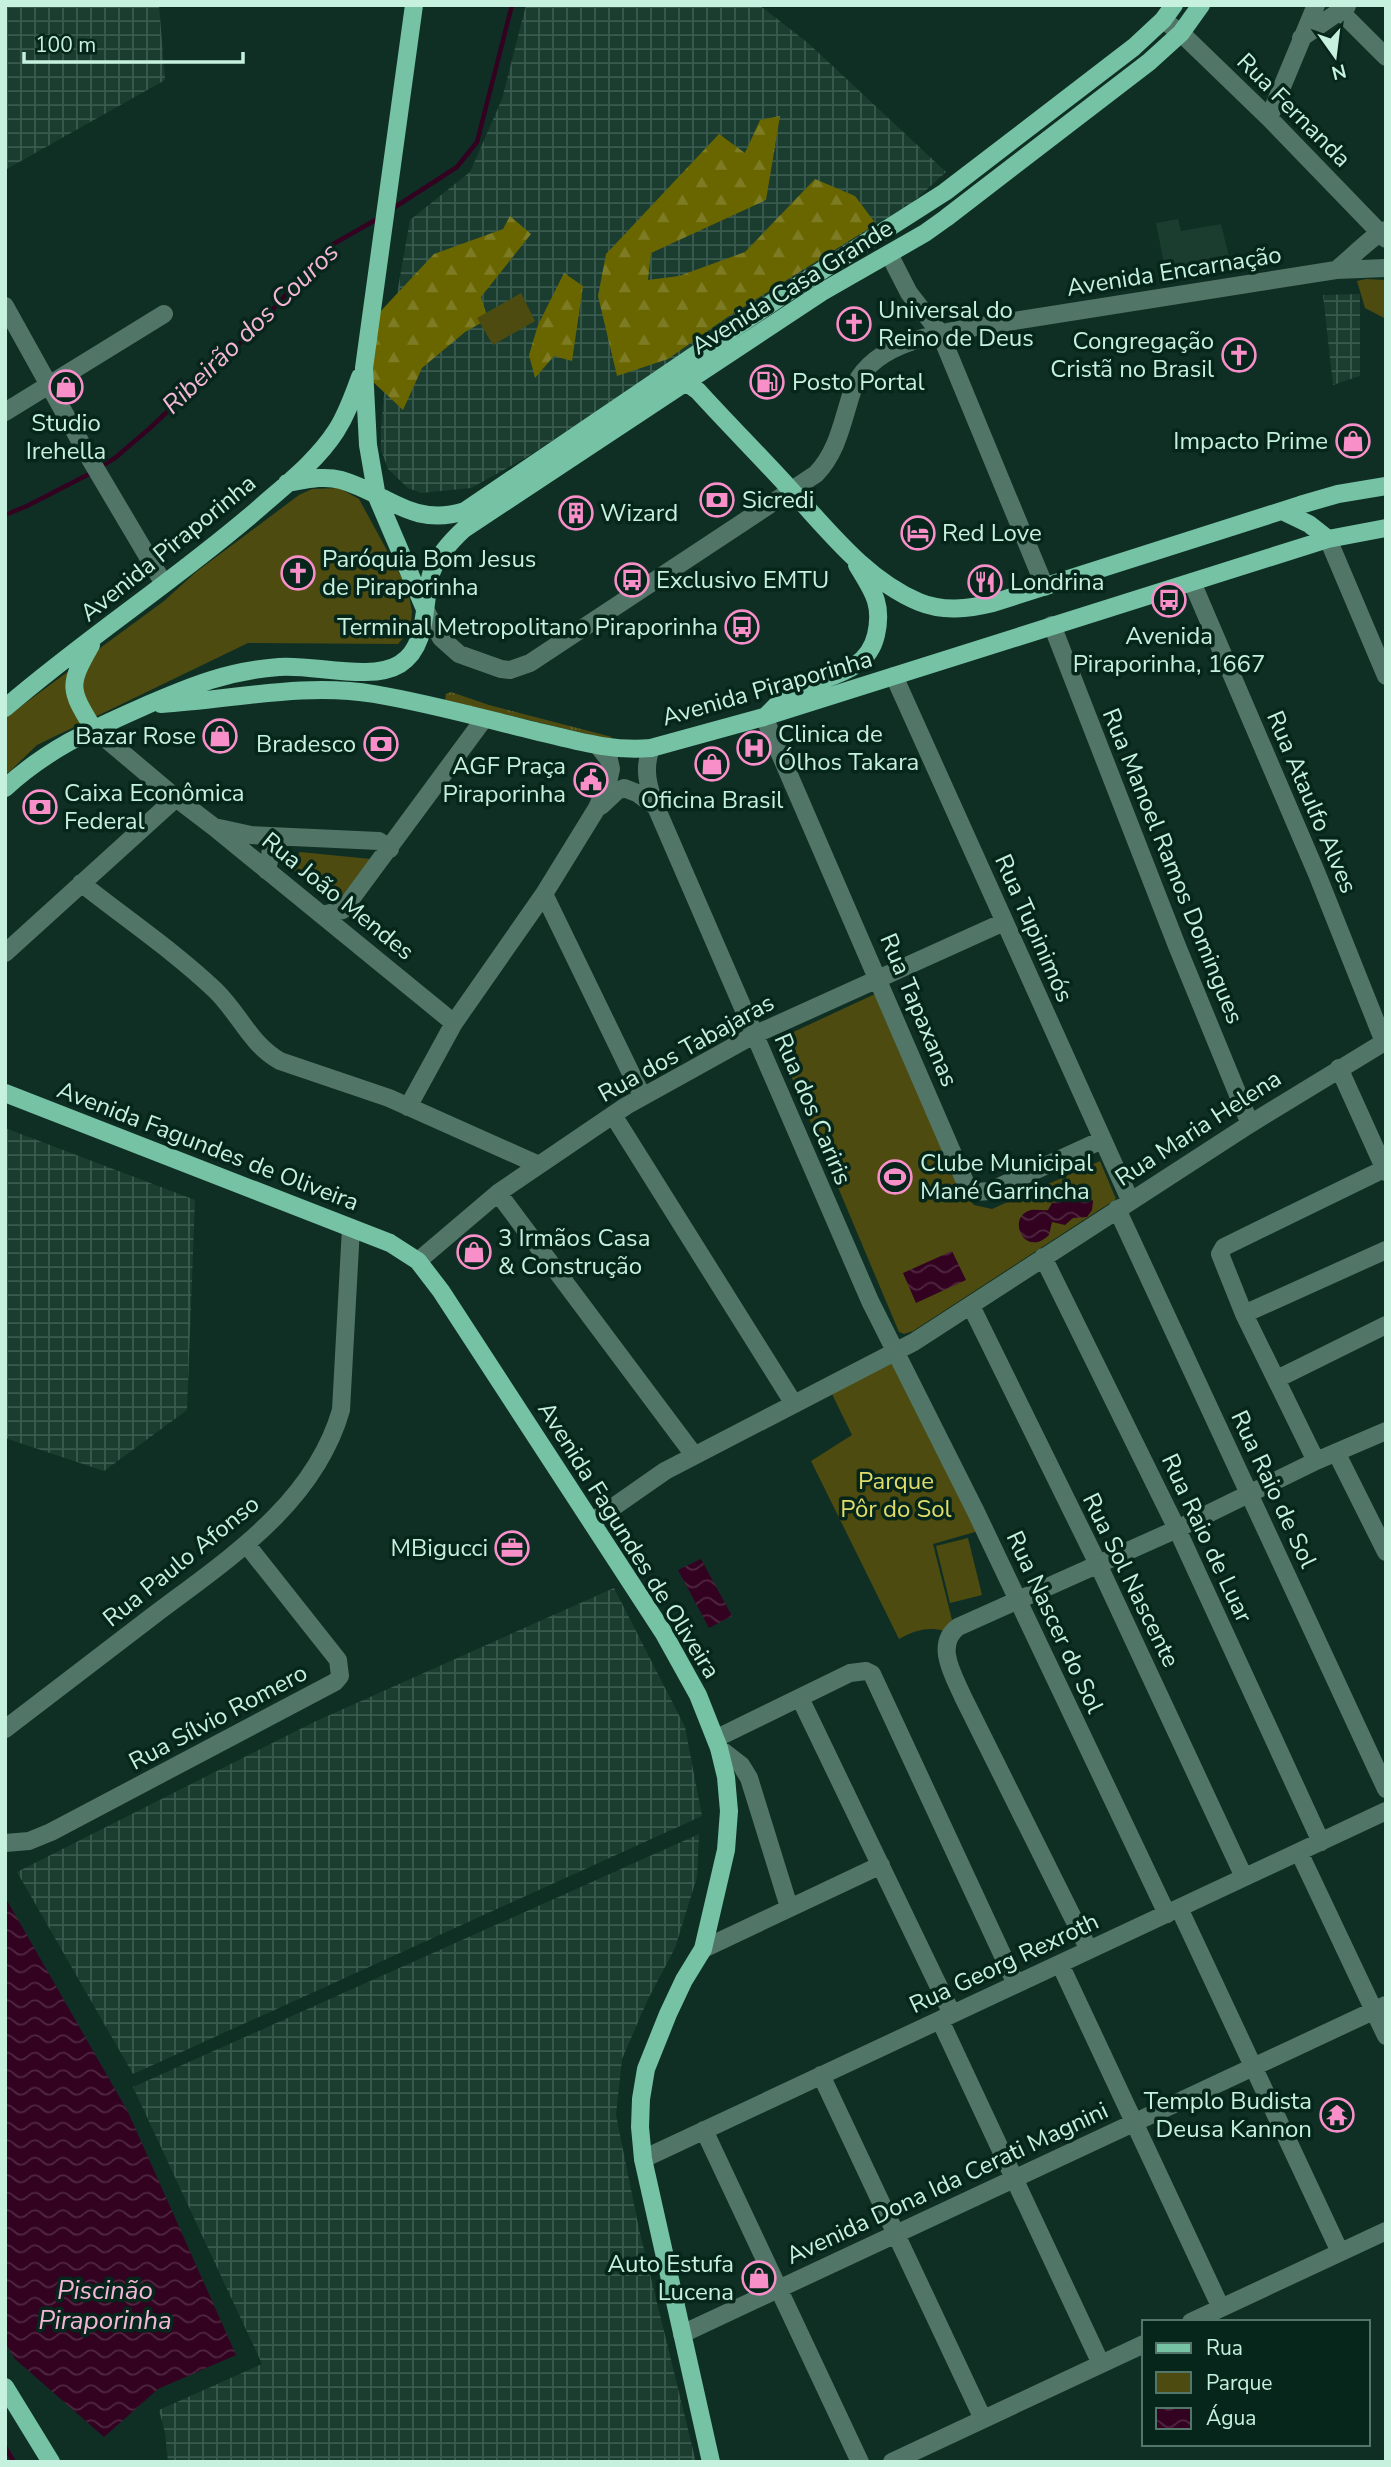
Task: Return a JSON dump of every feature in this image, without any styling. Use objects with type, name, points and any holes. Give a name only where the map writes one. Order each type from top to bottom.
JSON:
[{"type":"main road","points":[[414,5],[364,368],[368,445],[377,497],[426,611]]},
{"type":"main road","name":"Avenida Casa Grande","points":[[377,497],[432,517],[465,511],[824,268],[945,192],[1134,47],[1163,20],[1174,5]]},
{"type":"main road","name":"Avenida Casa Grande","points":[[426,611],[426,594],[433,568],[452,540],[822,292],[946,218],[1149,62],[1181,33],[1201,5]]},
{"type":"main road","points":[[287,483],[335,433],[364,368]]},
{"type":"main road","points":[[671,372],[687,382],[851,556],[874,593],[879,608],[879,621],[871,649],[866,656],[846,671],[794,691],[779,701],[764,717]]},
{"type":"main road","name":"Avenida Piraporinha","points":[[6,704],[218,543],[287,483],[332,479],[377,497]]},
{"type":"main road","points":[[851,556],[919,602],[942,608],[977,607],[1282,510],[1386,486]]},
{"type":"main road","points":[[1282,510],[1309,524],[1328,539]]},
{"type":"main road","name":"Avenida Piraporinha","points":[[147,705],[322,689],[372,693],[599,747],[633,750],[650,748],[764,717],[1328,539],[1386,527]]},
{"type":"main road","name":"Avenida Piraporinha","points":[[5,788],[39,760],[93,728],[218,676],[250,670],[308,666],[360,671],[393,668],[407,659],[413,651],[426,611]]},
{"type":"main road","points":[[93,728],[79,705],[73,686],[75,674],[94,639]]},
{"type":"main road","name":"Avenida Fagundes de Oliveira","points":[[5,1093],[403,1249],[418,1261],[592,1522],[669,1642],[698,1695],[718,1743],[726,1777],[729,1811],[726,1850],[702,1949],[679,1991],[646,2069],[640,2118],[643,2159],[711,2462]]},
{"type":"main road","points":[[5,2387],[51,2462]]},
{"type":"street","points":[[1269,118],[1316,5]]},
{"type":"street","points":[[1301,38],[1344,8],[1386,57]]},
{"type":"street","name":"Rua Fernanda","points":[[1163,20],[1181,33],[1269,118],[1384,234]]},
{"type":"street","name":"Avenida Encarnação","points":[[1336,270],[1384,234]]},
{"type":"street","points":[[889,254],[909,293],[940,333],[1045,587]]},
{"type":"street","name":"Avenida Encarnação","points":[[426,611],[441,638],[459,654],[491,667],[510,670],[537,659],[816,474],[836,445],[853,389],[863,373],[881,357],[917,339],[940,333],[1336,270],[1386,268]]},
{"type":"street","points":[[5,306],[48,386],[164,584]]},
{"type":"street","points":[[5,412],[164,314]]},
{"type":"street","points":[[1328,539],[1382,657],[1386,676]]},
{"type":"street","name":"Rua Ataulfo Alves","points":[[1192,582],[1317,874],[1385,1042]]},
{"type":"street","name":"Rua Manoel Ramos Domingues","points":[[1052,625],[1177,946],[1250,1124]]},
{"type":"street","name":"Rua Tupinimós","points":[[894,676],[1102,1140],[1124,1205]]},
{"type":"street","name":"Rua Tapaxanas","points":[[764,717],[966,1184],[971,1190],[990,1192],[1102,1140]]},
{"type":"street","points":[[323,915],[343,910],[484,719]]},
{"type":"street","name":"Rua João Mendes","points":[[93,728],[176,799],[454,1023]]},
{"type":"street","points":[[408,1107],[454,1023],[544,894],[597,808],[611,769],[609,760],[599,747]]},
{"type":"street","name":"Rua dos Cariris","points":[[650,748],[646,771],[656,807],[870,1301],[897,1352]]},
{"type":"street","points":[[597,808],[624,788],[637,793],[656,807]]},
{"type":"street","points":[[8,944],[176,799]]},
{"type":"street","points":[[214,827],[276,837],[379,841],[390,849]]},
{"type":"street","points":[[267,871],[276,837]]},
{"type":"street","points":[[81,883],[218,993],[265,1053],[280,1061],[408,1107],[539,1165]]},
{"type":"street","points":[[544,894],[642,1096]]},
{"type":"street","points":[[343,910],[344,932]]},
{"type":"street","name":"Rua dos Tabajaras","points":[[418,1261],[498,1193],[642,1096],[754,1035],[1004,922]]},
{"type":"street","name":"Rua Maria Helena","points":[[592,1522],[656,1476],[897,1352],[1250,1124],[1385,1042]]},
{"type":"street","points":[[1316,1461],[1244,1314],[1220,1255],[1224,1247],[1385,1170],[1339,1068]]},
{"type":"street","points":[[613,1115],[794,1404]]},
{"type":"street","points":[[498,1193],[694,1455]]},
{"type":"street","name":"Rua Raio de Sol","points":[[1124,1205],[1249,1493],[1386,1789]]},
{"type":"street","name":"Rua Paulo Afonso","points":[[5,1729],[247,1545],[293,1498],[320,1461],[334,1435],[341,1410],[351,1228]]},
{"type":"street","points":[[1244,1314],[1386,1250]]},
{"type":"street","name":"Rua Raio de Luar","points":[[1043,1257],[1177,1529],[1321,1842]]},
{"type":"street","name":"Rua Sol Nascente","points":[[971,1306],[1098,1564],[1244,1877]]},
{"type":"street","points":[[1277,1379],[1386,1325]]},
{"type":"street","name":"Rua Nascer do Sol","points":[[897,1352],[1018,1600],[1253,2067],[1340,2252]]},
{"type":"street","points":[[1089,1950],[963,1697],[947,1660],[945,1649],[951,1632],[1177,1529],[1316,1461],[1386,1431]]},
{"type":"street","points":[[1337,1454],[1386,1552]]},
{"type":"street","name":"Rua Sílvio Romero","points":[[5,1843],[29,1841],[51,1832],[335,1682],[340,1676],[338,1660],[247,1545]]},
{"type":"street","points":[[789,1907],[749,1778],[741,1765],[718,1743],[850,1673],[866,1671],[872,1674],[1016,1984]]},
{"type":"street","points":[[800,1698],[881,1865],[1014,2179],[1101,2364]]},
{"type":"street","name":"Rua Georg Rexroth","points":[[643,2159],[1386,1811]]},
{"type":"street","points":[[1299,1852],[1380,2008],[1386,2036]]},
{"type":"street","points":[[702,1949],[881,1865]]},
{"type":"street","points":[[1060,1964],[1221,2308]]},
{"type":"street","name":"Avenida Dona Ida Cerati Magnini","points":[[682,2334],[1380,2008]]},
{"type":"street","points":[[821,2075],[983,2419]]},
{"type":"street","points":[[704,2130],[860,2462]]},
{"type":"street","points":[[1195,2320],[1386,2231]]},
{"type":"street","points":[[892,2462],[1142,2345]]},
{"type":"shaded area","points":[[5,5],[159,5],[165,80],[5,170]]},
{"type":"shaded area","points":[[526,5],[759,5],[808,43],[946,172],[891,222],[527,457],[471,488],[421,493],[408,488],[388,469],[381,450],[388,345],[410,220],[470,172],[502,99]]},
{"type":"shaded area","points":[[1178,219],[1181,231],[1221,224],[1230,261],[1166,274],[1156,223]]},
{"type":"shaded area","points":[[1360,294],[1360,376],[1333,385],[1323,295]]},
{"type":"shaded area","points":[[5,1128],[195,1200],[187,1410],[104,1471],[5,1438]]},
{"type":"shaded area","points":[[614,1588],[685,1727],[702,1816],[133,2074],[17,1872],[314,1722]]},
{"type":"shaded area","points":[[699,1834],[697,1877],[675,1948],[648,1999],[622,2059],[616,2115],[639,2229],[696,2462],[168,2462],[159,2410],[262,2364],[133,2087]]},
{"type":"green space","points":[[780,116],[766,200],[651,253],[648,280],[679,276],[745,252],[815,179],[855,196],[876,224],[726,318],[668,359],[617,376],[598,296],[606,254],[719,134],[745,153],[760,120]]},
{"type":"green space","points":[[510,216],[531,234],[481,297],[488,319],[465,332],[422,368],[403,410],[371,380],[378,314],[434,254],[503,229]]},
{"type":"green space","points":[[564,273],[583,286],[572,361],[554,356],[535,378],[529,355],[538,325]]},
{"type":"green space","points":[[1386,280],[1386,319],[1365,308],[1357,281]]},
{"type":"green space","points":[[521,293],[535,321],[493,345],[477,318]]},
{"type":"green space","points":[[339,488],[359,499],[408,589],[412,612],[410,630],[398,644],[248,643],[37,745],[5,776],[5,718],[164,601],[196,572],[299,495],[312,489]]},
{"type":"green space","points":[[451,692],[489,705],[612,737],[608,739],[445,700],[446,694]]},
{"type":"green space","points":[[300,852],[371,859],[336,904],[290,868]]},
{"type":"green space","name":"Clube Municipal Mané Garrincha","points":[[875,994],[963,1193],[974,1205],[992,1209],[1100,1161],[1116,1199],[913,1331],[904,1334],[899,1332],[776,1040]]},
{"type":"green space","name":"Parque Pôr do Sol","points":[[893,1361],[982,1530],[933,1544],[952,1620],[944,1631],[921,1630],[899,1639],[811,1461],[852,1435],[831,1392]]},
{"type":"green space","points":[[968,1538],[982,1595],[950,1603],[936,1546]]},
{"type":"water","points":[[1078,1190],[1087,1193],[1093,1201],[1092,1210],[1087,1217],[1073,1218],[1065,1225],[1052,1222],[1049,1235],[1040,1241],[1032,1242],[1021,1234],[1019,1220],[1023,1214],[1031,1210],[1048,1210],[1052,1203],[1065,1200],[1069,1194]]},
{"type":"water","points":[[952,1251],[966,1280],[916,1303],[903,1273]]},
{"type":"water","points":[[701,1559],[732,1616],[709,1628],[678,1570]]},
{"type":"water","name":"Piscinão Piraporinha","points":[[5,1897],[128,2112],[236,2355],[158,2389],[104,2437],[15,2359],[5,2342]]},
{"type":"waterway","name":"Ribeirão dos Couros","points":[[392,209],[457,167],[477,142],[512,5]]},
{"type":"waterway","name":"Ribeirão dos Couros","points":[[100,467],[115,458],[150,428],[259,325],[328,247],[379,218]]},
{"type":"waterway","name":"Ribeirão dos Couros","points":[[5,515],[93,472]]},
{"type":"waterway","name":"Ribeirão dos Couros","points":[[5,2447],[14,2462]]},
{"type":"place","name":"Universal do Reino de Deus","points":[[854,324]]},
{"type":"place","name":"Congregação Cristã no Brasil","points":[[1239,355]]},
{"type":"place","name":"Posto Portal","points":[[767,382]]},
{"type":"place","name":"Studio Irehella","points":[[66,387]]},
{"type":"place","name":"Impacto Prime","points":[[1353,441]]},
{"type":"place","name":"Sicredi","points":[[717,500]]},
{"type":"place","name":"Wizard","points":[[576,513]]},
{"type":"place","name":"Red Love","points":[[918,533]]},
{"type":"place","name":"Paróquia Bom Jesus de Piraporinha","points":[[298,573]]},
{"type":"place","name":"Exclusivo EMTU","points":[[632,580]]},
{"type":"place","name":"Londrina","points":[[985,582]]},
{"type":"place","name":"Avenida Piraporinha, 1667","points":[[1169,600]]},
{"type":"place","name":"Terminal Metropolitano Piraporinha","points":[[742,627]]},
{"type":"place","name":"Bazar Rose","points":[[220,736]]},
{"type":"place","name":"Bradesco","points":[[381,744]]},
{"type":"place","name":"Clinica de Ólhos Takara","points":[[754,748]]},
{"type":"place","name":"Oficina Brasil","points":[[712,764]]},
{"type":"place","name":"AGF Praça Piraporinha","points":[[591,780]]},
{"type":"place","name":"Caixa Econômica Federal","points":[[40,807]]},
{"type":"place","name":"Clube Municipal Mané Garrincha","points":[[895,1177]]},
{"type":"place","name":"3 Irmãos Casa & Construção","points":[[474,1252]]},
{"type":"place","name":"MBigucci","points":[[512,1548]]},
{"type":"place","name":"Templo Budista Deusa Kannon","points":[[1337,2115]]},
{"type":"place","name":"Auto Estufa Lucena","points":[[759,2278]]}]
